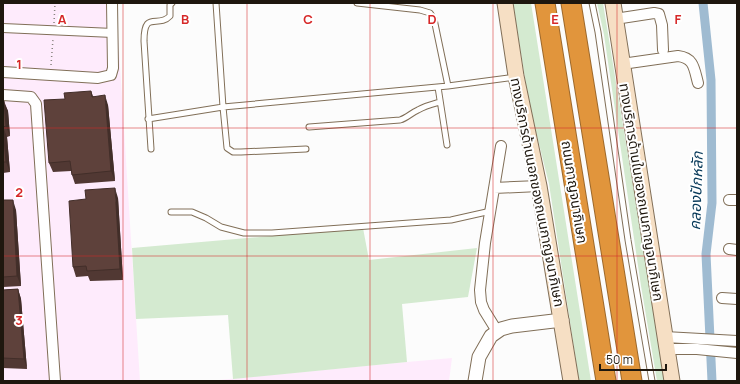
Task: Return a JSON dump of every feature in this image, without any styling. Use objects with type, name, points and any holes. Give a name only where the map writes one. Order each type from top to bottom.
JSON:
[{"type":"highway","name":"ถนนกาญจนาภิเษก","points":[[545,3],[606,381]]},
{"type":"highway","name":"ถนนกาญจนาภิเษก","points":[[571,3],[632,381]]},
{"type":"main road","name":"ทางบริการด้านนอกของถนนกาญจนาภิเษก","points":[[505,3],[516,76],[539,186],[571,381]]},
{"type":"main road","name":"ทางบริการด้านในของถนนกาญจนาภิเษก","points":[[613,3],[672,381]]},
{"type":"street","points":[[3,72],[98,78],[111,75],[113,68],[112,3]]},
{"type":"street","points":[[615,20],[654,13],[659,14],[662,26],[663,50]]},
{"type":"street","points":[[3,28],[113,33]]},
{"type":"street","points":[[622,64],[678,56],[685,57],[691,61],[698,82]]},
{"type":"street","points":[[3,95],[31,97],[36,104],[56,381]]},
{"type":"street","points":[[497,331],[484,310],[481,302],[480,290],[501,146]]},
{"type":"street","points":[[494,188],[539,186]]},
{"type":"street","points":[[722,298],[737,299]]},
{"type":"street","points":[[475,381],[479,357],[491,336],[497,331],[512,326],[562,320]]},
{"type":"street","points":[[666,343],[696,338],[737,341]]},
{"type":"street","points":[[666,343],[697,349],[737,353]]},
{"type":"lane","points":[[151,149],[144,41],[145,29],[146,25],[150,22],[168,18],[170,16],[170,5],[172,3]]},
{"type":"lane","points":[[216,3],[227,148],[233,152],[306,150]]},
{"type":"lane","points":[[357,3],[398,5],[430,13],[434,19],[448,86]]},
{"type":"lane","points":[[592,3],[598,32],[627,233],[652,381]]},
{"type":"lane","points":[[148,119],[223,107],[448,86],[516,76]]},
{"type":"lane","points":[[438,87],[447,145]]},
{"type":"lane","points":[[310,127],[405,118],[418,110],[440,102]]},
{"type":"lane","points":[[171,212],[192,212],[221,227],[244,233],[272,233],[451,220],[491,211]]},
{"type":"shaded area","points":[[3,3],[116,3],[140,381],[3,381]]},
{"type":"shaded area","points":[[452,358],[449,381],[208,381],[407,362]]},
{"type":"green space","points":[[513,3],[531,3],[591,381],[579,381],[549,184],[529,104]]},
{"type":"green space","points":[[597,3],[603,3],[665,381],[657,381],[641,286],[604,35]]},
{"type":"green space","points":[[363,228],[369,260],[477,248],[468,297],[402,304],[407,362],[233,379],[228,315],[136,319],[132,248]]},
{"type":"building","points":[[91,91],[92,97],[105,95],[111,171],[72,175],[70,161],[49,163],[44,100],[65,99],[64,93]]},
{"type":"building","points":[[3,101],[6,126],[3,127]]},
{"type":"building","points":[[3,127],[6,162],[3,162]]},
{"type":"building","points":[[115,188],[120,269],[87,271],[86,266],[73,267],[69,201],[86,199],[85,190]]},
{"type":"building","points":[[3,200],[13,200],[17,276],[3,277]]},
{"type":"building","points":[[18,289],[24,359],[3,358],[3,290]]},
{"type":"waterway","name":"คลองปักหลัก","points":[[703,3],[711,80],[712,203],[706,254],[712,381]]}]
